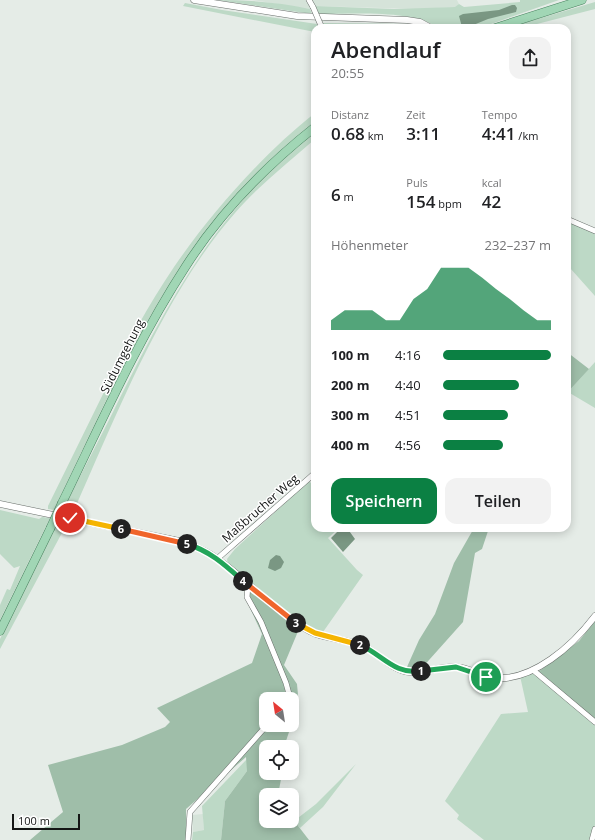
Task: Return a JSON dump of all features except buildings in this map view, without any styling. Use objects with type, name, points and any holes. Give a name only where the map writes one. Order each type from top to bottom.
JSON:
[{"type":"main road","points":[[507,24],[582,0]]},
{"type":"main road","name":"Südumgehung","points":[[0,631],[62,503],[163,302],[186,265],[235,203],[270,166],[311,130]]},
{"type":"street","points":[[194,0],[297,16],[407,20],[419,24]]},
{"type":"street","points":[[309,0],[320,24]]},
{"type":"street","points":[[571,221],[595,231]]},
{"type":"street","name":"Maßbrucher Weg","points":[[218,558],[311,476]]},
{"type":"street","points":[[0,504],[179,541],[202,549],[218,558],[281,612],[306,629],[319,635],[364,647],[387,663],[402,671],[418,672],[456,667],[486,677],[501,678],[533,670],[575,640],[595,616]]},
{"type":"street","points":[[248,585],[247,597],[261,622],[288,692]]},
{"type":"street","points":[[533,670],[595,722]]},
{"type":"street","points":[[188,840],[190,812],[261,732]]},
{"type":"street","points":[[592,840],[595,829]]},
{"type":"shaded area","points":[[217,0],[275,3],[310,9],[312,14]]},
{"type":"shaded area","points":[[252,0],[457,0],[459,4],[456,7],[418,9],[315,6],[310,9]]},
{"type":"shaded area","points":[[520,0],[559,0],[491,24],[431,24],[414,18],[381,14],[318,14],[315,6],[394,9],[455,7],[459,4],[464,7],[520,2]]},
{"type":"shaded area","points":[[595,2],[595,9],[537,24],[521,24]]},
{"type":"shaded area","points":[[185,3],[317,24],[311,24],[311,31],[183,6]]},
{"type":"shaded area","points":[[512,5],[515,5],[517,8],[516,12],[488,19],[476,24],[461,24],[459,16],[463,14],[499,10]]},
{"type":"shaded area","points":[[323,23],[403,24],[323,24]]},
{"type":"shaded area","points":[[311,116],[311,124],[272,158],[233,198],[204,233],[179,270],[155,308],[112,388],[54,510],[48,509],[48,506],[104,392],[105,385],[164,281],[221,205],[257,166]]},
{"type":"shaded area","points":[[311,135],[311,143],[264,184],[235,213],[209,245],[185,281],[163,318],[143,358],[72,515],[62,513],[130,377],[172,299],[221,227],[249,194],[280,162]]},
{"type":"shaded area","points":[[571,223],[595,232],[595,296],[571,269]]},
{"type":"shaded area","points":[[571,355],[589,369],[571,389]]},
{"type":"shaded area","points":[[595,362],[595,408],[571,394],[571,389]]},
{"type":"shaded area","points":[[309,481],[311,483],[311,532],[335,532],[328,538],[363,575],[323,632],[314,631],[301,623],[228,565],[227,559],[235,549]]},
{"type":"shaded area","points":[[0,510],[39,519],[42,517],[50,518],[0,620],[0,605],[7,589],[10,590],[20,566],[14,568],[0,554]]},
{"type":"shaded area","points":[[59,520],[65,524],[64,529],[0,649],[0,639]]},
{"type":"shaded area","points":[[337,532],[350,532],[355,539],[343,552],[331,538]]},
{"type":"shaded area","points":[[472,532],[488,532],[482,549],[475,553],[463,622],[421,669],[407,667],[419,640],[435,614],[454,563]]},
{"type":"shaded area","points":[[276,555],[280,556],[284,562],[281,568],[275,571],[268,568],[270,560]]},
{"type":"shaded area","points":[[248,591],[257,596],[299,629],[284,665],[297,684],[298,692],[259,692],[259,732],[289,732],[286,740],[259,740],[259,780],[281,780],[279,788],[259,788],[259,828],[299,827],[309,840],[221,840],[225,801],[247,771],[246,757],[186,809],[186,840],[30,840],[63,812],[48,765],[122,745],[165,727],[170,722],[157,708],[252,663],[262,634],[244,595]]},
{"type":"shaded area","points":[[595,621],[595,719],[538,672],[579,641]]},
{"type":"shaded area","points":[[532,673],[595,724],[595,825],[591,840],[484,840],[457,819],[459,815],[445,801],[501,714],[528,712],[520,676]]},
{"type":"shaded area","points":[[247,759],[247,771],[225,801],[221,840],[192,840],[193,832],[204,830],[202,806]]},
{"type":"shaded area","points":[[356,764],[323,807],[300,828],[299,817],[316,804]]},
{"type":"shaded area","points":[[203,814],[204,830],[193,832],[192,815]]},
{"type":"route","points":[[70,518],[179,541],[202,549],[218,558],[281,612],[306,629],[324,636],[336,638],[364,647],[387,663],[402,671],[418,672],[446,667],[456,667],[470,670],[486,677]]}]
